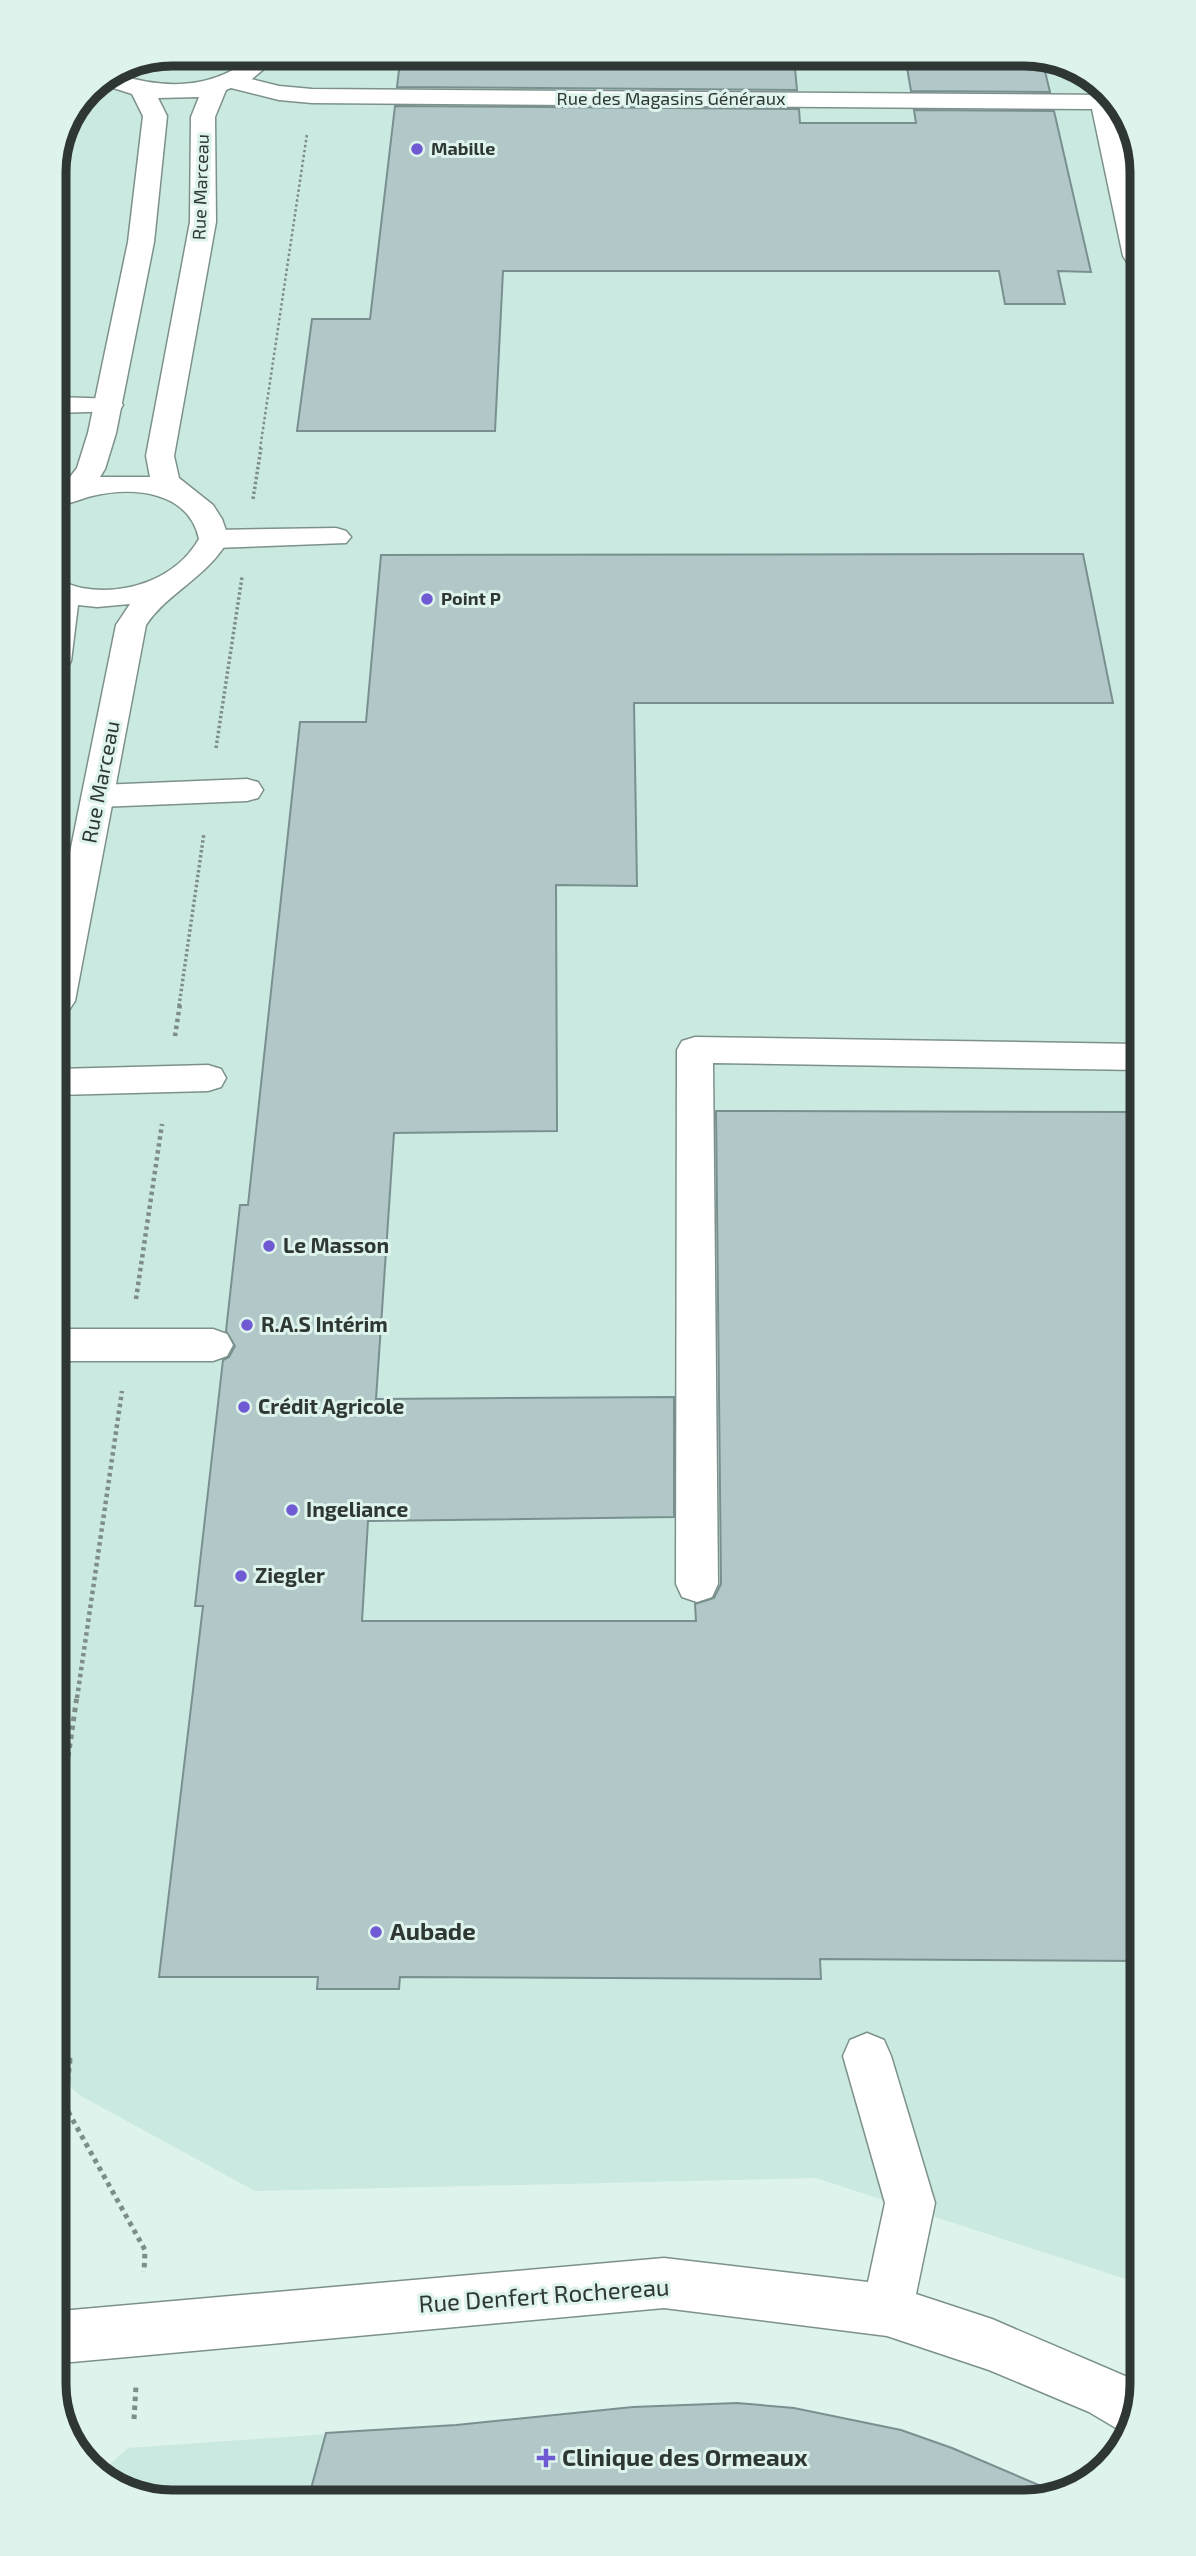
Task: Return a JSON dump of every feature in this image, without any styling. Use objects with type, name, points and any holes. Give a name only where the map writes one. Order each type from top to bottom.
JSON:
[{"type":"main road","points":[[118,82],[142,89],[166,92],[224,83],[251,67]]},
{"type":"main road","name":"Rue des Magasins Généraux","points":[[224,83],[312,96],[1102,102]]},
{"type":"main road","name":"Rue Marceau","points":[[67,954],[131,625],[140,608],[198,565],[214,539],[208,516],[196,502],[164,481],[160,456],[203,222],[203,117],[224,83]]},
{"type":"main road","name":"Rue Marceau","points":[[67,493],[91,469],[109,405],[143,230],[155,116],[142,89]]},
{"type":"main road","points":[[1110,111],[1130,223]]},
{"type":"main road","points":[[67,405],[109,405]]},
{"type":"main road","name":"Rue Marceau","points":[[67,495],[127,482],[177,491]]},
{"type":"main road","points":[[214,539],[336,537]]},
{"type":"main road","name":"Rue Marceau","points":[[67,592],[89,597],[119,597],[148,592],[175,582]]},
{"type":"main road","points":[[99,796],[247,790]]},
{"type":"main road","points":[[697,1584],[695,1050],[1130,1057]]},
{"type":"main road","points":[[67,1082],[208,1077]]},
{"type":"main road","points":[[66,1345],[213,1345]]},
{"type":"main road","points":[[867,2056],[910,2203],[887,2310]]},
{"type":"main road","name":"Rue Denfert Rochereau","points":[[66,2336],[664,2283],[887,2310],[992,2345],[1107,2393],[1126,2406]]},
{"type":"path","points":[[66,1770],[308,128]]},
{"type":"path","points":[[66,2060],[70,2060],[66,2096]]},
{"type":"path","points":[[66,2108],[145,2250]]},
{"type":"shaded area","points":[[173,67],[1030,67],[1064,75],[1088,88],[1108,108],[1124,139],[1130,173],[1130,2280],[816,2178],[255,2191],[81,2096],[66,2083],[67,166],[75,132],[84,114],[114,84],[152,69]]},
{"type":"shaded area","name":"Clinique des Ormeaux","points":[[737,2403],[794,2408],[901,2430],[952,2448],[1040,2488],[166,2489],[145,2486],[107,2467],[128,2448],[456,2425],[633,2407]]},
{"type":"building","points":[[399,67],[795,67],[797,90],[397,87]]},
{"type":"building","points":[[907,67],[1030,67],[1044,69],[1050,92],[911,91]]},
{"type":"building","points":[[395,106],[799,109],[800,123],[916,123],[914,110],[1054,111],[1091,272],[1058,271],[1065,304],[1005,304],[999,271],[503,271],[495,431],[297,431],[312,319],[370,319]]},
{"type":"building","points":[[1083,554],[1113,703],[634,703],[637,886],[556,885],[557,1131],[394,1133],[376,1399],[674,1397],[674,1517],[368,1521],[362,1621],[696,1621],[695,1604],[714,1598],[721,1584],[716,1111],[1130,1112],[1130,1961],[820,1959],[821,1979],[400,1977],[399,1989],[317,1989],[318,1977],[159,1977],[203,1606],[195,1606],[223,1360],[229,1357],[235,1346],[226,1331],[240,1205],[248,1205],[300,722],[366,722],[381,555]]},
{"type":"building","name":"Clinique des Ormeaux","points":[[737,2403],[794,2408],[901,2430],[952,2448],[1044,2487],[1023,2490],[311,2489],[326,2433],[456,2425],[633,2407]]},
{"type":"place","name":"Mabille","points":[[417,149]]},
{"type":"place","name":"Point P","points":[[427,599]]},
{"type":"place","name":"Le Masson","points":[[269,1246]]},
{"type":"place","name":"R.A.S Intérim","points":[[247,1325]]},
{"type":"place","name":"Crédit Agricole","points":[[244,1407]]},
{"type":"place","name":"Ingeliance","points":[[292,1510]]},
{"type":"place","name":"Ziegler","points":[[241,1576]]},
{"type":"place","name":"Aubade","points":[[376,1932]]},
{"type":"place","name":"Clinique des Ormeaux","points":[[546,2458]]}]
